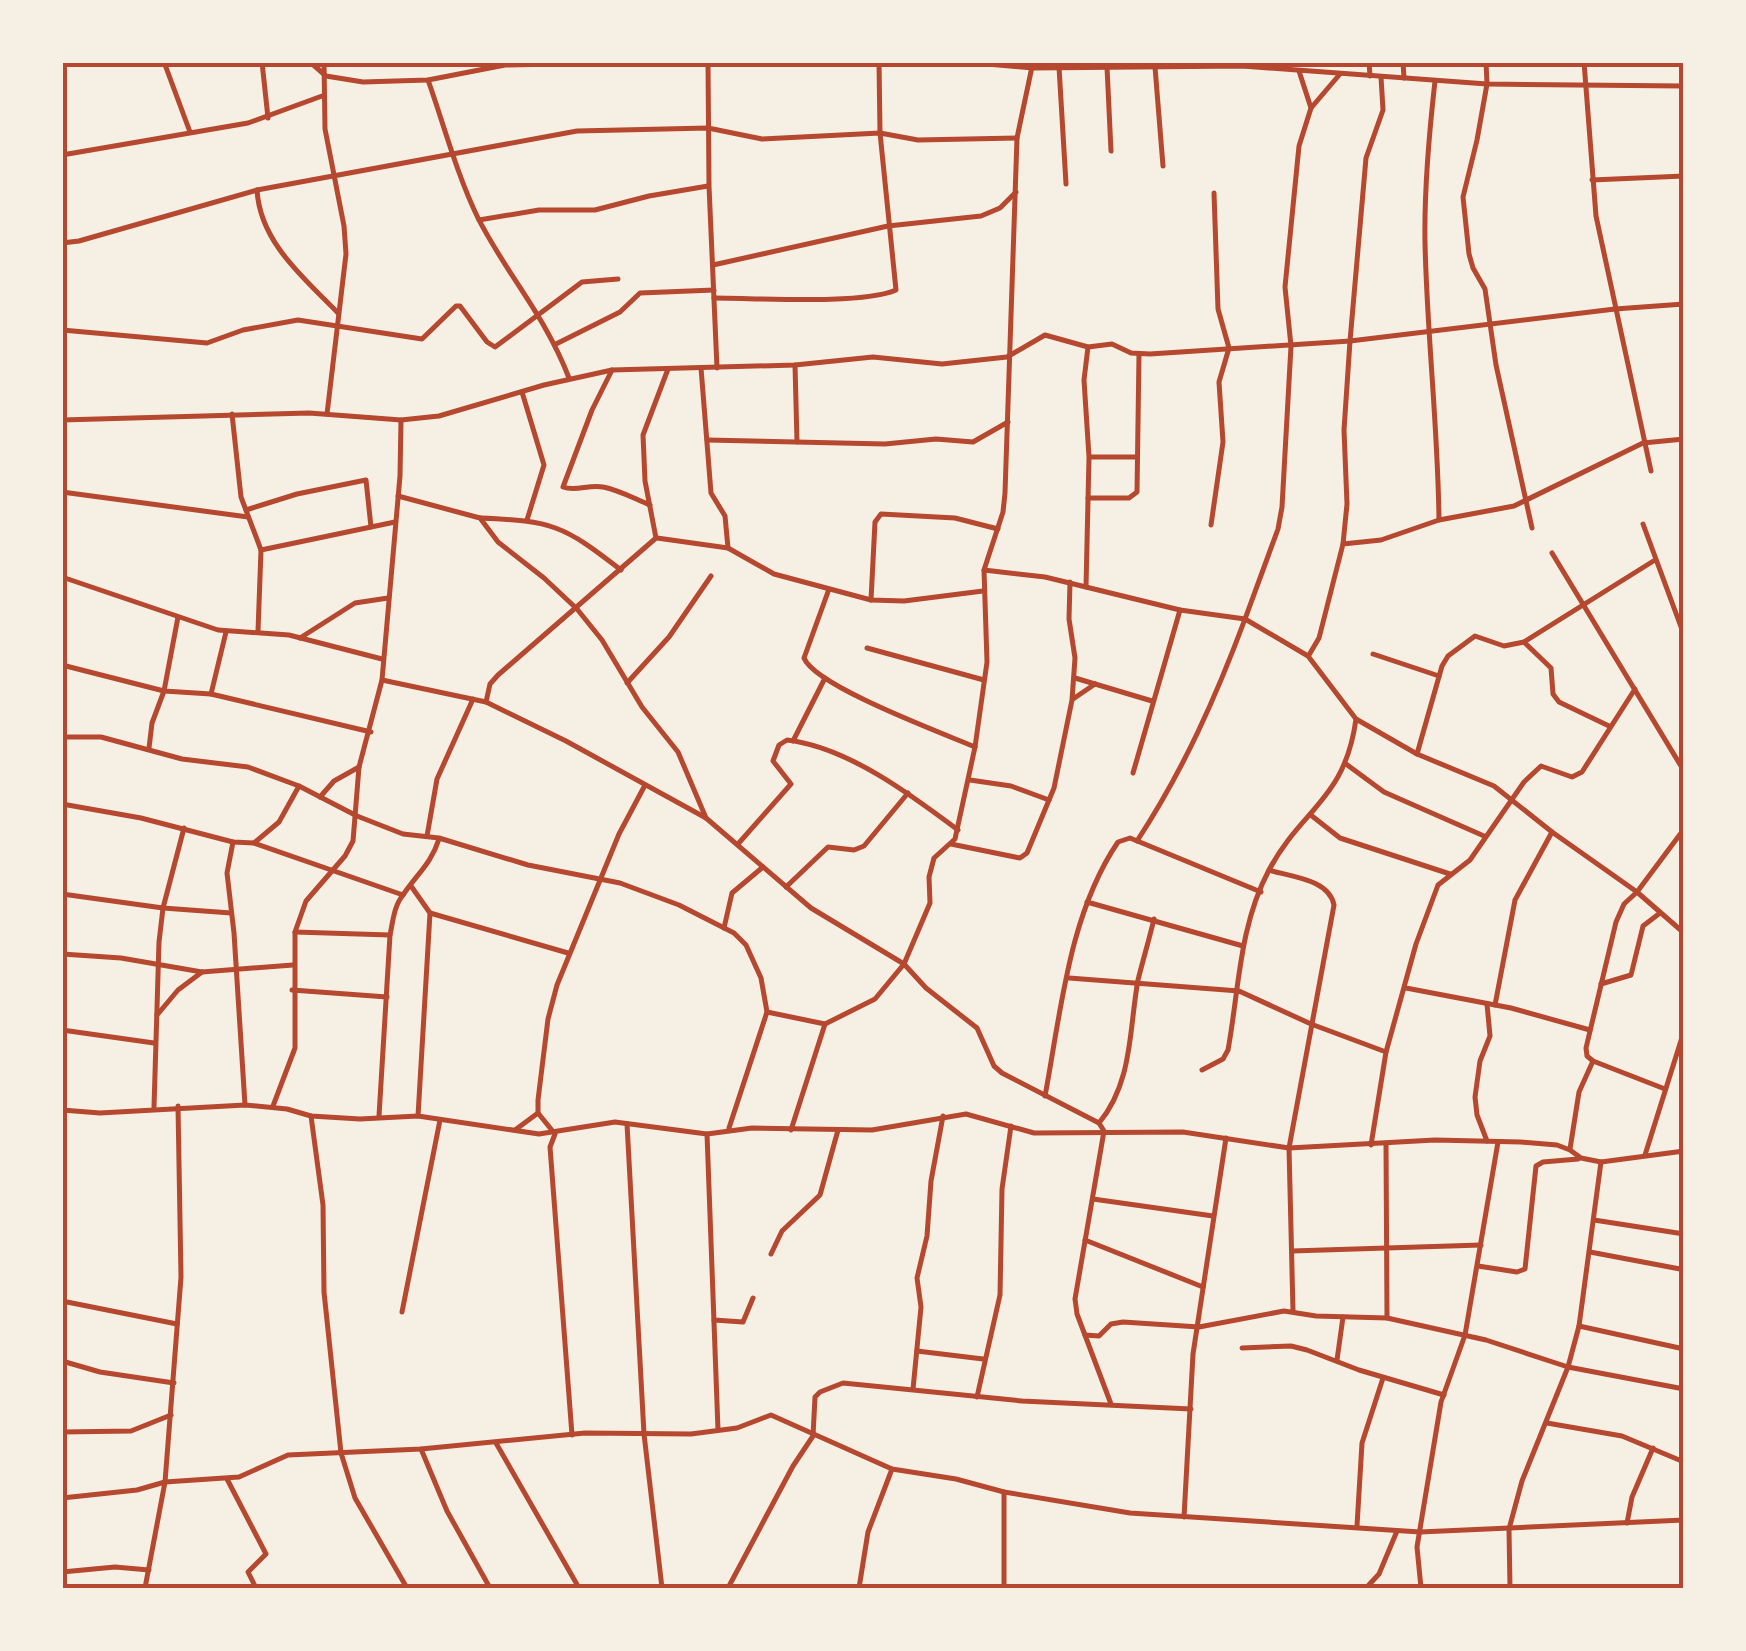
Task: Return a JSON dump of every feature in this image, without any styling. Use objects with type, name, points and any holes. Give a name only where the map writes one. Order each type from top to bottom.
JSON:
[{"type":"street","points":[[164,62],[190,132]]},
{"type":"street","points":[[262,62],[268,118]]},
{"type":"street","points":[[310,62],[326,76],[363,82],[428,80],[504,64],[652,62]]},
{"type":"street","points":[[324,62],[323,96],[346,254],[327,414]]},
{"type":"street","points":[[708,62],[708,186],[717,368]]},
{"type":"street","points":[[556,344],[620,312],[640,293],[833,298],[892,292],[898,286],[880,132],[879,62]]},
{"type":"street","points":[[964,62],[1059,67],[1242,64],[1487,84],[1684,86]]},
{"type":"street","points":[[1369,62],[1370,76]]},
{"type":"street","points":[[1402,62],[1404,78]]},
{"type":"street","points":[[1486,62],[1487,84],[1462,205],[1471,264],[1486,289],[1532,528]]},
{"type":"street","points":[[1584,62],[1596,216],[1652,471]]},
{"type":"street","points":[[767,1012],[825,1024],[875,999],[904,964],[930,903],[928,877],[934,858],[951,844],[958,830],[984,680],[988,636],[984,570],[1005,493],[1017,138],[1020,110],[1033,65]]},
{"type":"street","points":[[1059,67],[1066,184]]},
{"type":"street","points":[[1107,67],[1111,151]]},
{"type":"street","points":[[1155,67],[1163,166]]},
{"type":"street","points":[[1298,71],[1311,108]]},
{"type":"street","points":[[1137,841],[1170,791],[1206,718],[1278,529],[1291,346],[1285,287],[1299,146],[1311,108],[1340,74]]},
{"type":"street","points":[[1308,656],[1318,638],[1343,544],[1350,341],[1366,158],[1383,110],[1381,77]]},
{"type":"street","points":[[428,80],[479,220],[540,315],[569,378]]},
{"type":"street","points":[[1435,81],[1425,242],[1440,520]]},
{"type":"street","points":[[62,154],[268,118],[323,96]]},
{"type":"street","points":[[62,243],[257,190],[577,131],[708,128],[762,138],[880,132],[918,140],[1017,138]]},
{"type":"street","points":[[1592,180],[1684,176]]},
{"type":"street","points":[[479,220],[539,210],[595,210],[708,186]]},
{"type":"street","points":[[257,190],[258,210],[272,239],[338,313]]},
{"type":"street","points":[[713,265],[888,226],[981,216],[1000,208],[1016,192]]},
{"type":"street","points":[[1211,525],[1223,442],[1219,382],[1230,348],[1218,309],[1214,194]]},
{"type":"street","points":[[62,330],[207,344],[286,320],[336,323],[422,339],[460,306],[495,347],[582,282],[618,279]]},
{"type":"street","points":[[62,420],[327,414],[401,420],[438,416],[569,378],[612,370],[717,368],[873,357],[942,364],[1008,357],[1045,336],[1088,347],[1112,344],[1138,354],[1291,346],[1684,304]]},
{"type":"street","points":[[1086,587],[1089,457],[1084,380],[1088,347]]},
{"type":"street","points":[[1088,498],[1133,496],[1137,487],[1138,354]]},
{"type":"street","points":[[795,364],[797,442]]},
{"type":"street","points":[[702,368],[712,493],[725,516],[728,548]]},
{"type":"street","points":[[656,538],[644,462],[644,435],[668,369]]},
{"type":"street","points":[[612,370],[563,486],[569,490],[606,488],[650,505]]},
{"type":"street","points":[[522,392],[544,458],[527,520]]},
{"type":"street","points":[[232,414],[236,475],[262,550],[258,631]]},
{"type":"street","points":[[273,1106],[294,1048],[295,932],[306,902],[350,849],[357,816],[359,766],[382,680],[401,420]]},
{"type":"street","points":[[707,440],[884,444],[936,438],[973,442],[1008,422]]},
{"type":"street","points":[[1343,544],[1381,540],[1440,520],[1514,506],[1643,444],[1684,438]]},
{"type":"street","points":[[1089,457],[1137,457]]},
{"type":"street","points":[[62,492],[247,513],[297,494],[366,480],[371,527]]},
{"type":"street","points":[[398,496],[480,518],[527,520],[573,534],[621,570]]},
{"type":"street","points":[[871,600],[875,522],[881,514],[955,518],[998,529]]},
{"type":"street","points":[[480,518],[498,542],[577,609],[602,640],[642,708],[678,752],[706,818]]},
{"type":"street","points":[[262,550],[396,522]]},
{"type":"street","points":[[1643,524],[1684,635]]},
{"type":"street","points":[[656,538],[728,548],[774,574],[871,600],[904,601],[983,591]]},
{"type":"street","points":[[486,702],[493,680],[656,538]]},
{"type":"street","points":[[1552,553],[1684,771]]},
{"type":"street","points":[[1417,754],[1444,660],[1475,636],[1504,646],[1524,642],[1655,560]]},
{"type":"street","points":[[984,570],[1070,582],[1180,610],[1246,618],[1308,656],[1356,719],[1417,754],[1494,786],[1637,892],[1684,933]]},
{"type":"street","points":[[627,683],[670,637],[712,576]]},
{"type":"street","points":[[62,578],[226,632],[258,631],[300,638],[382,659]]},
{"type":"street","points":[[951,844],[1020,858],[1027,854],[1057,776],[1072,700],[1075,678],[1070,582]]},
{"type":"street","points":[[829,589],[804,658],[806,664],[878,706],[975,747]]},
{"type":"street","points":[[300,638],[355,603],[388,598]]},
{"type":"street","points":[[1133,773],[1180,610]]},
{"type":"street","points":[[149,748],[178,617]]},
{"type":"street","points":[[210,694],[226,632]]},
{"type":"street","points":[[1524,642],[1554,672],[1550,684],[1559,702],[1610,726]]},
{"type":"street","points":[[868,648],[984,680]]},
{"type":"street","points":[[1373,654],[1439,676]]},
{"type":"street","points":[[62,666],[164,691],[210,694],[371,732]]},
{"type":"street","points":[[793,741],[825,678]]},
{"type":"street","points":[[1075,678],[1152,701]]},
{"type":"street","points":[[382,680],[486,702],[706,818],[811,908],[904,964],[926,988],[976,1028],[994,1066],[1099,1122],[1104,1132],[1075,1299],[1111,1404]]},
{"type":"street","points":[[1072,700],[1095,684]]},
{"type":"street","points":[[1372,1146],[1386,1052],[1416,944],[1438,884],[1470,860],[1512,798],[1541,766],[1578,776],[1634,689]]},
{"type":"street","points":[[427,836],[437,780],[473,699]]},
{"type":"street","points":[[1202,1070],[1223,1058],[1228,1050],[1243,946],[1269,870],[1312,816],[1346,764],[1356,719]]},
{"type":"street","points":[[62,736],[101,736],[182,759],[248,767],[402,834],[439,838],[528,865],[620,883],[679,905],[741,937],[764,987],[767,1012],[728,1130]]},
{"type":"street","points":[[738,844],[790,786],[773,761],[779,745],[793,741],[860,764],[908,792],[958,830]]},
{"type":"street","points":[[1346,764],[1384,792],[1484,836]]},
{"type":"street","points":[[320,797],[334,782],[359,766]]},
{"type":"street","points":[[968,780],[1010,786],[1049,800]]},
{"type":"street","points":[[254,843],[275,826],[298,786]]},
{"type":"street","points":[[556,1134],[538,1112],[548,1019],[568,953],[619,834],[644,787]]},
{"type":"street","points":[[786,886],[828,847],[854,850],[868,842],[908,792]]},
{"type":"street","points":[[62,804],[184,828],[233,842],[254,843],[402,895]]},
{"type":"street","points":[[1312,816],[1340,838],[1450,874]]},
{"type":"street","points":[[154,1108],[157,964],[163,908],[184,828]]},
{"type":"street","points":[[1664,1089],[1593,1061],[1586,1048],[1616,922],[1624,904],[1684,829]]},
{"type":"street","points":[[1487,1142],[1478,1122],[1475,1097],[1480,1061],[1490,1036],[1491,1005],[1514,900],[1552,832]]},
{"type":"street","points":[[379,1116],[390,934],[402,895],[433,859],[439,838]]},
{"type":"street","points":[[1045,1096],[1087,902],[1118,842],[1130,838],[1260,892]]},
{"type":"street","points":[[233,842],[227,873],[245,1105]]},
{"type":"street","points":[[724,928],[732,893],[764,866]]},
{"type":"street","points":[[1269,870],[1321,885],[1332,896],[1334,905],[1288,1148],[1293,1311]]},
{"type":"street","points":[[411,886],[430,912],[568,953]]},
{"type":"street","points":[[62,894],[231,914]]},
{"type":"street","points":[[1087,902],[1243,946]]},
{"type":"street","points":[[418,1116],[430,912]]},
{"type":"street","points":[[1601,984],[1631,975],[1643,926],[1660,913]]},
{"type":"street","points":[[1099,1122],[1112,1106],[1131,1048],[1138,982],[1154,919]]},
{"type":"street","points":[[295,932],[390,934]]},
{"type":"street","points":[[62,954],[202,972],[294,965]]},
{"type":"street","points":[[155,1017],[178,990],[202,972]]},
{"type":"street","points":[[1069,978],[1239,991],[1386,1052]]},
{"type":"street","points":[[1406,988],[1590,1030]]},
{"type":"street","points":[[292,990],[387,997]]},
{"type":"street","points":[[791,1130],[825,1024]]},
{"type":"street","points":[[62,1030],[154,1043]]},
{"type":"street","points":[[1644,1154],[1684,1030]]},
{"type":"street","points":[[1570,1150],[1579,1092],[1593,1061]]},
{"type":"street","points":[[145,1588],[165,1482],[174,1383],[181,1277],[178,1106]]},
{"type":"street","points":[[62,1110],[100,1113],[178,1106],[273,1106],[311,1116],[418,1116],[539,1134],[556,1134],[584,1125],[628,1124],[708,1134],[728,1130],[901,1127],[953,1114],[982,1116],[1034,1133],[1183,1132],[1288,1148],[1434,1140],[1498,1142],[1556,1145],[1581,1158]]},
{"type":"street","points":[[514,1130],[538,1112]]},
{"type":"street","points":[[311,1116],[323,1205],[324,1292],[340,1453],[355,1498],[408,1588]]},
{"type":"street","points":[[912,1389],[921,1308],[917,1278],[927,1236],[931,1181],[943,1116]]},
{"type":"street","points":[[402,1312],[440,1120]]},
{"type":"street","points":[[628,1124],[644,1434],[662,1588]]},
{"type":"street","points":[[978,1397],[1000,1294],[1002,1189],[1011,1126]]},
{"type":"street","points":[[770,1254],[782,1230],[820,1195],[838,1130]]},
{"type":"street","points":[[539,1134],[550,1147]]},
{"type":"street","points":[[556,1134],[550,1147],[572,1435]]},
{"type":"street","points":[[708,1134],[718,1430]]},
{"type":"street","points":[[1184,1517],[1193,1354],[1226,1138]]},
{"type":"street","points":[[1421,1588],[1417,1553],[1420,1532],[1444,1395],[1465,1335],[1498,1142]]},
{"type":"street","points":[[1386,1144],[1387,1318]]},
{"type":"street","points":[[1478,1266],[1517,1272],[1525,1269],[1536,1166],[1581,1158],[1601,1162],[1684,1150]]},
{"type":"street","points":[[1501,1588],[1510,1588],[1509,1529],[1522,1481],[1568,1367],[1579,1326],[1601,1162]]},
{"type":"street","points":[[1093,1200],[1212,1216]]},
{"type":"street","points":[[1594,1220],[1684,1234]]},
{"type":"street","points":[[1084,1240],[1203,1287]]},
{"type":"street","points":[[1292,1251],[1481,1245]]},
{"type":"street","points":[[1590,1252],[1680,1268],[1684,1262]]},
{"type":"street","points":[[714,1320],[744,1322],[753,1298]]},
{"type":"street","points":[[62,1302],[177,1324]]},
{"type":"street","points":[[1085,1335],[1098,1336],[1112,1324],[1123,1322],[1200,1327],[1273,1312],[1387,1318],[1465,1335],[1568,1367],[1684,1388]]},
{"type":"street","points":[[1337,1360],[1343,1317]]},
{"type":"street","points":[[1579,1326],[1684,1348]]},
{"type":"street","points":[[1242,1348],[1291,1346],[1444,1395]]},
{"type":"street","points":[[917,1351],[984,1359]]},
{"type":"street","points":[[62,1362],[174,1383]]},
{"type":"street","points":[[1357,1526],[1362,1443],[1383,1378]]},
{"type":"street","points":[[728,1588],[813,1436],[814,1402],[829,1387],[843,1383],[978,1397],[1191,1409]]},
{"type":"street","points":[[62,1432],[131,1431],[171,1414]]},
{"type":"street","points":[[62,1498],[137,1490],[165,1482],[227,1479],[250,1474],[288,1455],[421,1449],[572,1435],[692,1434],[771,1416],[892,1470],[1130,1513],[1420,1532],[1684,1520]]},
{"type":"street","points":[[1547,1422],[1622,1436],[1684,1462]]},
{"type":"street","points":[[496,1442],[579,1588]]},
{"type":"street","points":[[1627,1523],[1632,1498],[1653,1448]]},
{"type":"street","points":[[421,1449],[448,1511],[490,1588]]},
{"type":"street","points":[[858,1588],[868,1532],[892,1470]]},
{"type":"street","points":[[227,1479],[266,1554],[248,1572],[256,1588]]},
{"type":"street","points":[[1004,1492],[1004,1588]]},
{"type":"street","points":[[1366,1588],[1379,1574],[1397,1531]]},
{"type":"street","points":[[62,1572],[115,1567],[149,1570]]}]
